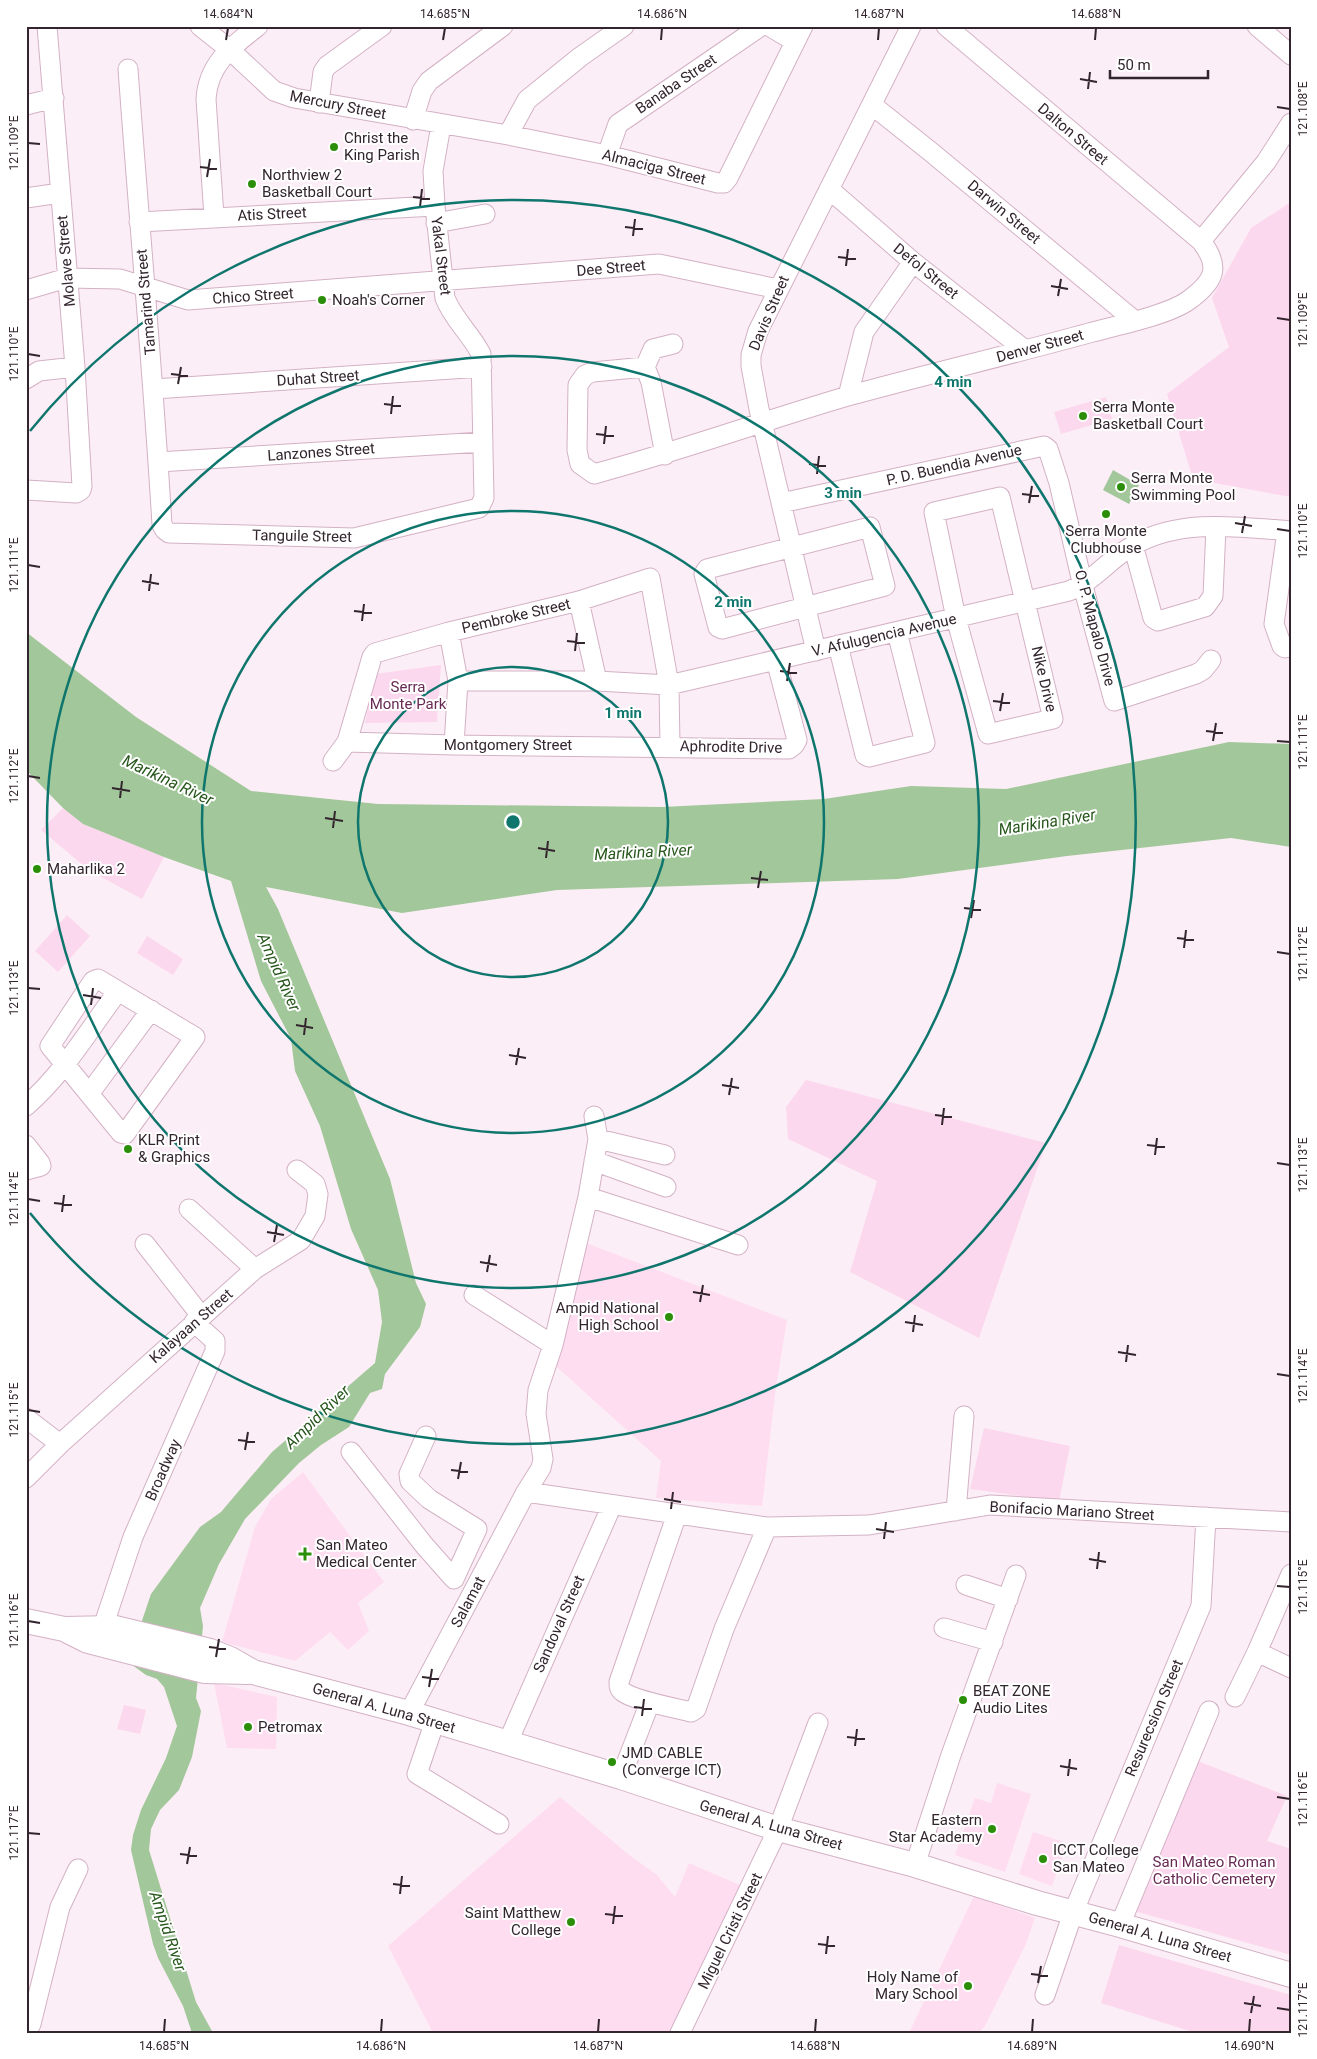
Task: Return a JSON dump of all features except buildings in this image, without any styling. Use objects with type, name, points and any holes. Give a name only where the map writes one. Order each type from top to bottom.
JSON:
[{"type":"main road","name":"General A. Luna Street","points":[[26,1622],[64,1629],[88,1641],[109,1634],[207,1661],[230,1659],[253,1672],[409,1713],[621,1777],[778,1830],[915,1865],[1291,1975]]},
{"type":"street","name":"Molave Street","points":[[26,490],[76,493],[82,486],[75,367],[47,26]]},
{"type":"street","name":"Mercury Street","points":[[200,26],[229,48],[274,91],[294,98],[441,125]]},
{"type":"street","points":[[214,217],[206,87],[210,76],[229,48],[258,26]]},
{"type":"street","points":[[319,103],[323,72],[327,66],[382,26]]},
{"type":"street","points":[[412,120],[422,91],[429,81],[502,26]]},
{"type":"street","points":[[508,135],[527,100],[580,57],[624,26]]},
{"type":"street","name":"Banaba Street","points":[[607,155],[618,124],[761,26]]},
{"type":"street","points":[[769,26],[798,34]]},
{"type":"street","name":"Davis Street","points":[[816,651],[762,423],[752,377],[751,355],[758,331],[778,289],[911,26]]},
{"type":"street","name":"Dalton Street","points":[[946,26],[1201,241]]},
{"type":"street","points":[[1257,26],[1291,55]]},
{"type":"street","name":"Almaciga Street","points":[[441,125],[508,135],[607,155],[724,183],[798,34]]},
{"type":"street","name":"Tamarind Street","points":[[128,69],[154,389],[162,525],[164,530],[169,533]]},
{"type":"street","points":[[26,105],[54,98]]},
{"type":"street","name":"Darwin Street","points":[[872,105],[939,158],[1135,321]]},
{"type":"street","points":[[1201,241],[1266,162],[1291,123]]},
{"type":"street","name":"Yakal Street","points":[[441,125],[433,171],[442,282],[444,298],[449,308],[476,344],[481,354],[484,498]]},
{"type":"street","name":"Defol Street","points":[[829,189],[913,262],[1025,350]]},
{"type":"street","points":[[26,198],[60,193]]},
{"type":"street","name":"Atis Street","points":[[139,222],[214,217],[485,214]]},
{"type":"street","name":"Denver Street","points":[[645,367],[593,372],[585,375],[578,385],[577,450],[580,464],[594,474],[665,455],[848,396],[1135,321],[1188,301],[1208,283],[1213,271],[1214,263],[1201,241]]},
{"type":"street","points":[[848,396],[864,332],[913,262]]},
{"type":"street","name":"Dee Street","points":[[442,282],[658,264],[778,289]]},
{"type":"street","name":"Chico Street","points":[[26,290],[67,278],[120,279],[188,300],[442,282]]},
{"type":"street","points":[[665,455],[651,382],[645,367],[653,349],[673,344]]},
{"type":"street","points":[[26,379],[39,371],[75,367]]},
{"type":"street","name":"Duhat Street","points":[[154,389],[482,367]]},
{"type":"street","name":"Lanzones Street","points":[[158,462],[483,442]]},
{"type":"street","name":"P. D. Buendia Avenue","points":[[781,503],[1039,446]]},
{"type":"street","name":"O. P. Mapalo Drive","points":[[1039,446],[1048,448],[1059,483],[1083,586],[1114,701],[1196,674],[1203,670],[1210,660]]},
{"type":"street","points":[[956,618],[934,512],[1000,497],[1025,602]]},
{"type":"street","name":"Tanguile Street","points":[[169,533],[354,538],[470,512],[479,508],[484,498]]},
{"type":"street","points":[[870,527],[885,586],[805,607],[720,629],[704,574],[707,569],[870,527]]},
{"type":"street","points":[[1133,545],[1153,618],[1158,621],[1205,607],[1210,602],[1213,596],[1216,527]]},
{"type":"street","name":"V. Afulugencia Avenue","points":[[458,681],[597,681],[669,685],[1069,592],[1083,586],[1133,545],[1163,531],[1216,527],[1289,531]]},
{"type":"street","points":[[1289,531],[1274,624],[1282,646],[1285,648],[1291,647]]},
{"type":"street","name":"Pembroke Street","points":[[347,742],[375,652],[579,601],[650,578],[669,685]]},
{"type":"street","points":[[579,601],[597,681]]},
{"type":"street","name":"Nike Drive","points":[[956,618],[988,734],[1053,718],[1025,602]]},
{"type":"street","points":[[449,632],[458,681],[454,745]]},
{"type":"street","points":[[838,645],[865,755],[869,757],[925,743],[897,632]]},
{"type":"street","name":"Aphrodite Drive","points":[[670,746],[789,748],[794,745],[797,740],[776,660]]},
{"type":"street","points":[[669,685],[670,746]]},
{"type":"street","points":[[333,761],[347,742]]},
{"type":"street","name":"Montgomery Street","points":[[347,742],[454,745],[670,746]]},
{"type":"street","points":[[98,979],[151,1010],[194,1036],[194,1039],[127,1132],[121,1133],[52,1049],[51,1042],[93,981],[98,979]]},
{"type":"street","points":[[26,1106],[42,1092],[118,990]]},
{"type":"street","points":[[90,1094],[151,1010]]},
{"type":"street","points":[[594,1116],[598,1139],[665,1155]]},
{"type":"street","name":"Salamat","points":[[409,1713],[526,1492],[541,1468],[543,1459],[536,1414],[538,1390],[553,1345],[588,1197],[598,1139]]},
{"type":"street","points":[[26,1145],[40,1163],[33,1168]]},
{"type":"street","points":[[594,1161],[666,1187]]},
{"type":"street","name":"Kalayaan Street","points":[[26,1478],[60,1444],[255,1269],[300,1240],[315,1216],[318,1194],[315,1184],[297,1170]]},
{"type":"street","points":[[588,1197],[738,1245]]},
{"type":"street","points":[[189,1209],[255,1269]]},
{"type":"street","name":"Broadway","points":[[109,1634],[134,1537],[215,1351],[215,1341],[145,1244]]},
{"type":"street","points":[[474,1295],[553,1345]]},
{"type":"street","points":[[956,1511],[964,1416]]},
{"type":"street","points":[[26,1418],[60,1444]]},
{"type":"street","points":[[426,1436],[409,1474],[410,1481],[429,1499],[478,1529],[454,1579]]},
{"type":"street","points":[[351,1452],[424,1545],[454,1579],[474,1592]]},
{"type":"street","name":"Bonifacio Mariano Street","points":[[526,1492],[767,1527],[869,1524],[990,1505],[1291,1522]]},
{"type":"street","name":"Sandoval Street","points":[[507,1744],[612,1505]]},
{"type":"street","points":[[677,1514],[619,1682],[619,1687],[623,1692],[650,1702],[691,1712],[696,1709],[724,1629],[767,1527]]},
{"type":"street","name":"Resurecsion Street","points":[[1045,1995],[1073,1912],[1201,1606],[1206,1517]]},
{"type":"street","points":[[1234,1696],[1257,1652],[1291,1574]]},
{"type":"street","points":[[915,1865],[951,1755],[1016,1575]]},
{"type":"street","points":[[966,1585],[1008,1599]]},
{"type":"street","points":[[944,1628],[993,1642]]},
{"type":"street","points":[[1257,1652],[1291,1668]]},
{"type":"street","points":[[621,1777],[650,1702]]},
{"type":"street","points":[[1120,1925],[1209,1711]]},
{"type":"street","points":[[435,1722],[417,1774],[499,1824]]},
{"type":"street","name":"Miguel Cristi Street","points":[[680,2033],[778,1830],[818,1723]]},
{"type":"street","points":[[26,2033],[31,2024],[60,1907],[78,1869]]},
{"type":"shaded area","points":[[581,1241],[787,1320],[776,1387],[762,1506],[656,1498],[661,1461],[549,1360]]},
{"type":"shaded area","name":"San Mateo Medical Center","points":[[303,1472],[384,1582],[358,1603],[369,1631],[348,1650],[330,1632],[295,1661],[222,1642],[255,1527],[271,1499]]},
{"type":"shaded area","points":[[214,1683],[277,1697],[276,1749],[227,1748]]},
{"type":"shaded area","name":"Eastern Star Academy","points":[[997,1783],[1031,1794],[1005,1872],[955,1855],[975,1798],[991,1803]]},
{"type":"shaded area","name":"Saint Matthew College","points":[[560,1797],[628,1854],[657,1875],[675,1897],[689,1863],[742,1886],[670,2033],[619,2033],[613,2031],[612,2033],[433,2033],[388,1946]]},
{"type":"shaded area","name":"ICCT College San Mateo","points":[[1033,1832],[1067,1843],[1052,1886],[1019,1874]]},
{"type":"shaded area","name":"Holy Name of Mary School","points":[[974,1896],[1035,1918],[1025,1946],[985,2026],[979,2033],[909,2033]]},
{"type":"green space","points":[[1291,202],[1291,497],[1193,479],[1167,394],[1229,347],[1212,298],[1251,228]]},
{"type":"green space","name":"Serra Monte Basketball Court","points":[[1106,397],[1112,419],[1061,434],[1054,412]]},
{"type":"green space","name":"Serra Monte Park","points":[[441,665],[437,722],[365,723],[375,674]]},
{"type":"green space","points":[[63,808],[83,824],[164,857],[142,899],[90,871],[41,830]]},
{"type":"green space","points":[[67,915],[90,936],[58,972],[35,951]]},
{"type":"green space","points":[[147,936],[183,959],[173,975],[137,953]]},
{"type":"green space","points":[[806,1080],[1046,1143],[979,1338],[850,1272],[877,1181],[788,1139],[786,1107]]},
{"type":"green space","points":[[984,1428],[1070,1446],[1059,1501],[970,1489]]},
{"type":"green space","points":[[124,1705],[146,1710],[140,1734],[117,1729]]},
{"type":"green space","name":"San Mateo Roman Catholic Cemetery","points":[[1190,1758],[1287,1796],[1267,1841],[1291,1849],[1291,1955],[1134,1911]]},
{"type":"green space","points":[[1119,1945],[1291,1995],[1291,2033],[1196,2033],[1101,2003]]},
{"type":"water","name":"Serra Monte Swimming Pool","points":[[1113,470],[1139,485],[1129,504],[1103,490]]},
{"type":"water","points":[[26,632],[136,717],[251,791],[378,804],[662,807],[824,799],[911,786],[1006,789],[1229,742],[1291,744],[1291,847],[1231,838],[1067,856],[898,879],[557,890],[402,913],[266,887],[278,909],[390,1179],[416,1283],[426,1304],[420,1327],[385,1374],[382,1389],[370,1393],[349,1427],[321,1445],[299,1463],[245,1519],[219,1564],[200,1608],[203,1626],[196,1698],[201,1711],[192,1757],[179,1790],[160,1810],[151,1829],[149,1850],[196,2002],[213,2033],[192,2033],[183,2006],[158,1958],[131,1850],[133,1835],[141,1810],[166,1758],[177,1726],[164,1687],[157,1679],[146,1675],[128,1662],[151,1594],[200,1527],[221,1512],[272,1452],[375,1363],[382,1322],[378,1290],[351,1229],[320,1126],[295,1071],[291,1039],[261,981],[231,881],[164,857],[83,824],[63,808],[26,770]]},
{"type":"place","name":"Christ the King Parish","points":[[334,147]]},
{"type":"place","name":"Northview 2 Basketball Court","points":[[252,184]]},
{"type":"place","name":"Noah's Corner","points":[[322,300]]},
{"type":"place","name":"Serra Monte Basketball Court","points":[[1083,416]]},
{"type":"place","name":"Serra Monte Swimming Pool","points":[[1121,487]]},
{"type":"place","name":"Serra Monte Clubhouse","points":[[1106,514]]},
{"type":"place","name":"Maharlika 2","points":[[37,869]]},
{"type":"place","name":"KLR Print & Graphics","points":[[128,1149]]},
{"type":"place","name":"Ampid National High School","points":[[669,1317]]},
{"type":"place","name":"San Mateo Medical Center","points":[[305,1554]]},
{"type":"place","name":"BEAT ZONE Audio Lites","points":[[963,1700]]},
{"type":"place","name":"Petromax","points":[[248,1727]]},
{"type":"place","name":"JMD CABLE (Converge ICT)","points":[[612,1762]]},
{"type":"place","name":"Eastern Star Academy","points":[[992,1829]]},
{"type":"place","name":"ICCT College San Mateo","points":[[1043,1859]]},
{"type":"place","name":"Saint Matthew College","points":[[571,1922]]},
{"type":"place","name":"Holy Name of Mary School","points":[[968,1986]]},
{"type":"water label","name":"Marikina River","points":[[168,780]]},
{"type":"water label","name":"Marikina River","points":[[1047,822]]},
{"type":"water label","name":"Marikina River","points":[[643,852]]},
{"type":"water label","name":"Ampid River","points":[[279,972]]},
{"type":"water label","name":"Ampid River","points":[[317,1417]]},
{"type":"water label","name":"Ampid River","points":[[168,1931]]}]
